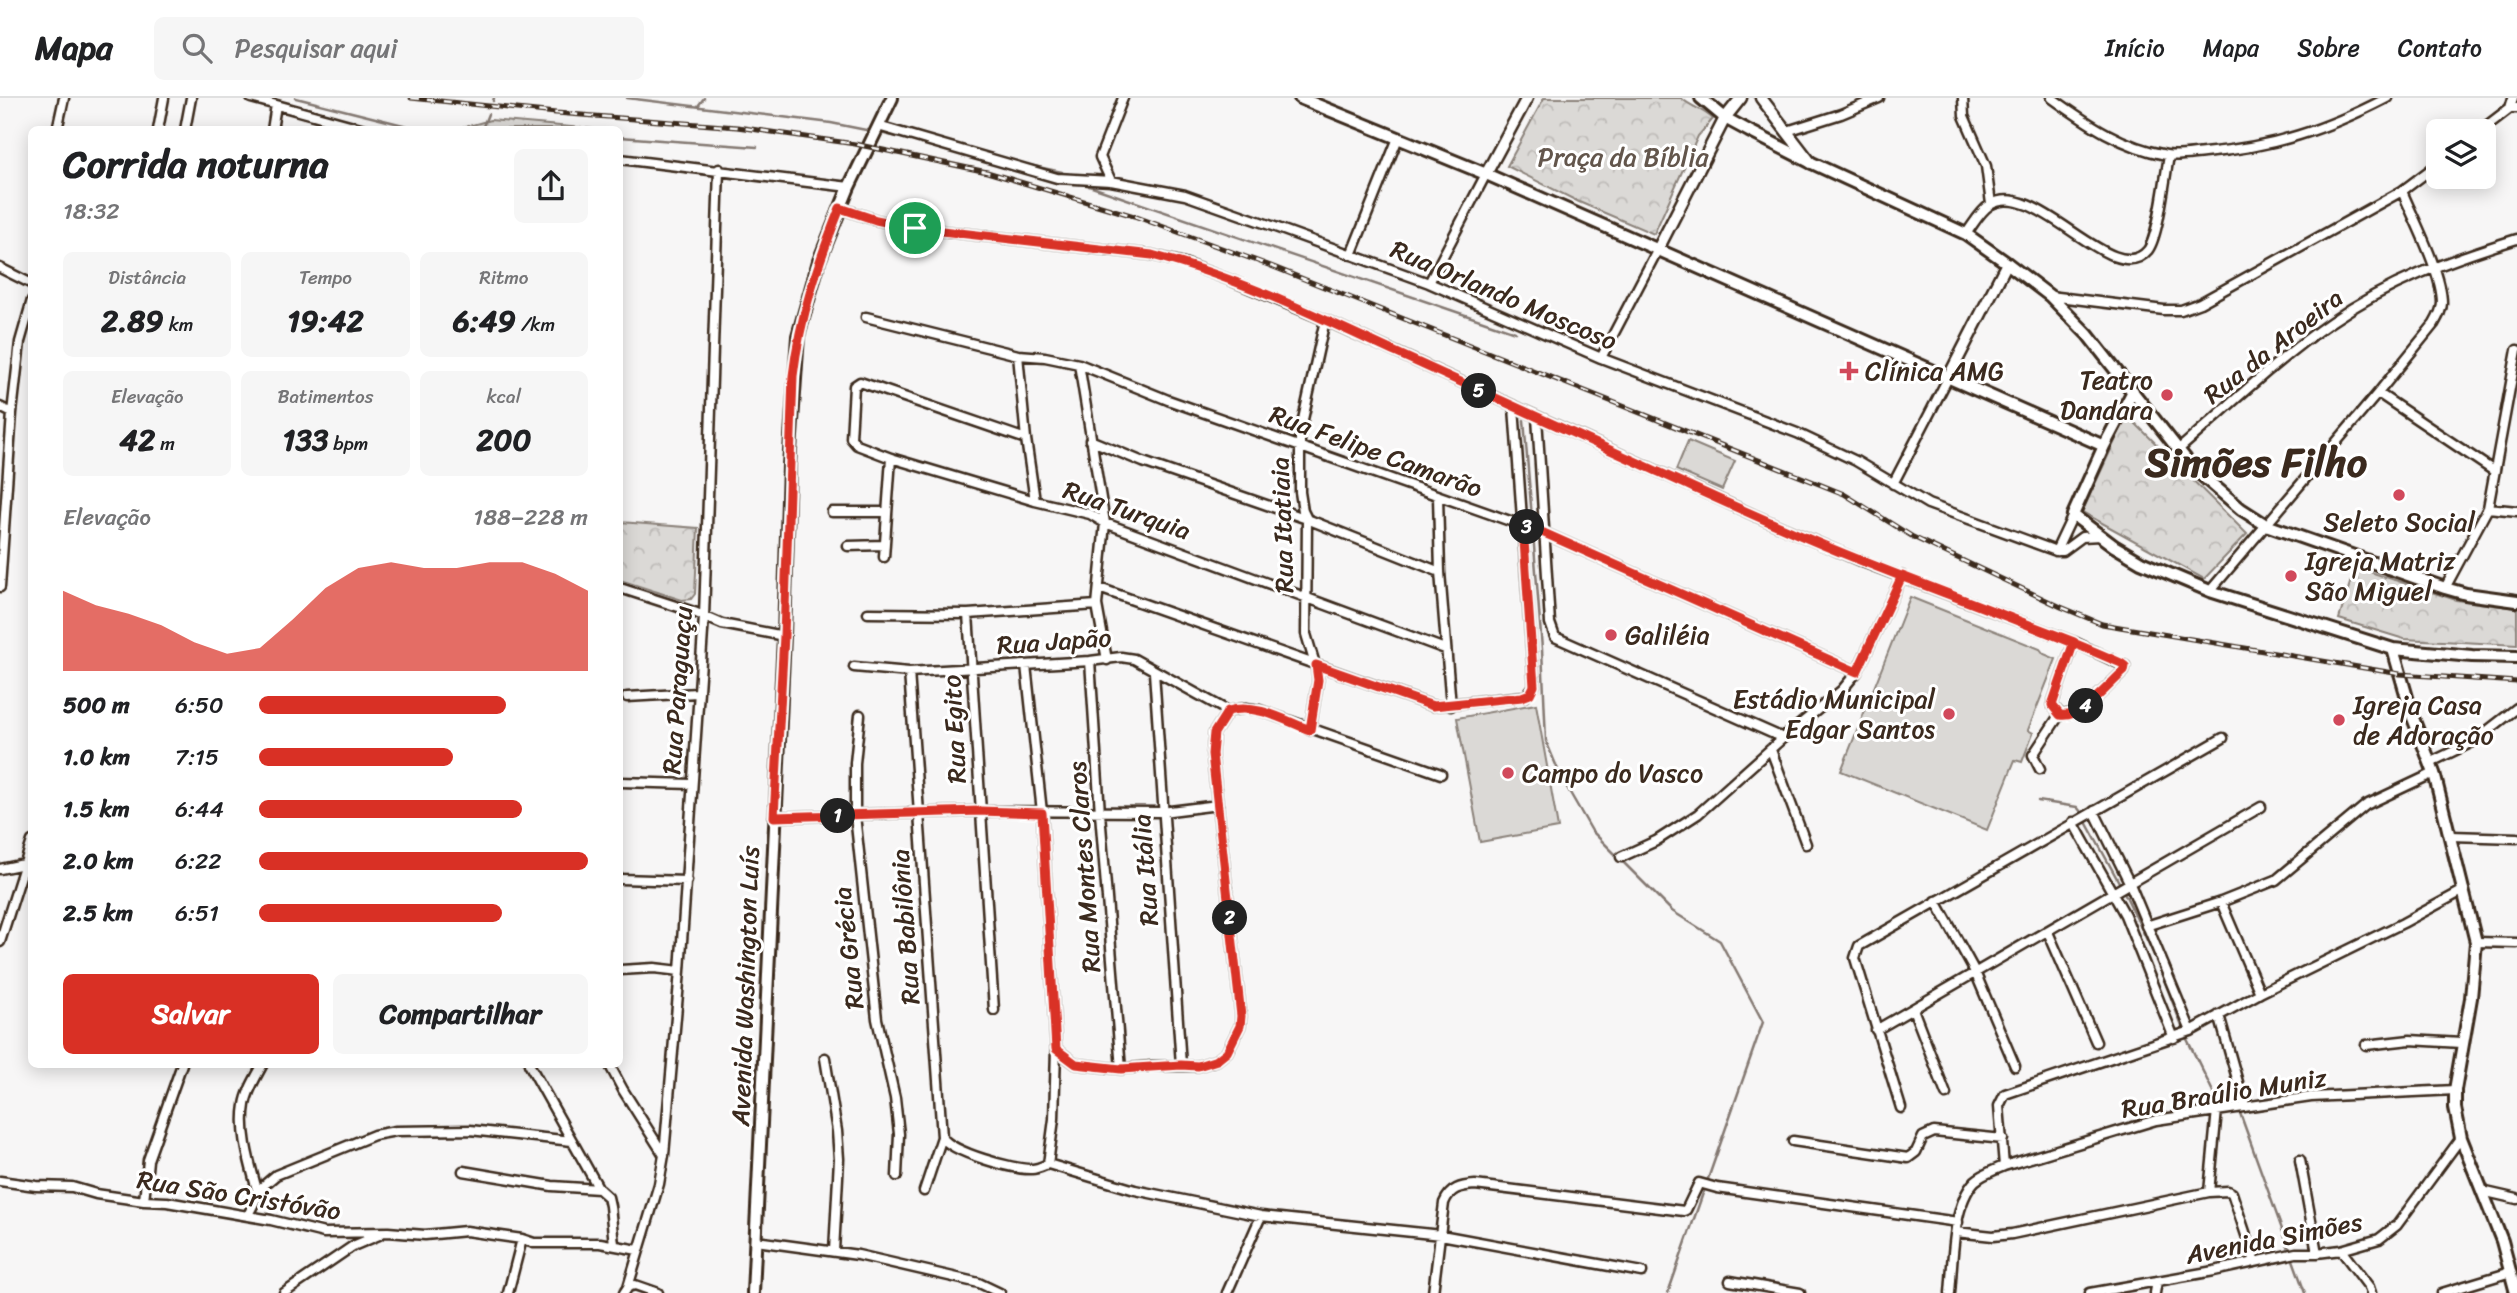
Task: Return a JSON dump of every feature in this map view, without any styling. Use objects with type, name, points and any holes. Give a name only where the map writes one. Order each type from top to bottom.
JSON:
[{"type":"main road","name":"Avenida Washington Luís","points":[[753,1293],[797,336],[819,261],[840,208],[892,98]]},
{"type":"main road","points":[[1300,98],[1486,174],[2104,446]]},
{"type":"main road","points":[[1701,98],[1725,118],[1812,163],[1966,234],[2007,262],[2050,296],[2099,347],[2178,450],[2217,491],[2266,525],[2445,588],[2466,594],[2517,601]]},
{"type":"main road","points":[[2133,391],[2104,446],[2073,515],[2100,536],[2141,562],[2210,592],[2393,649],[2517,657]]},
{"type":"main road","points":[[2393,649],[2413,718],[2432,768],[2476,942],[2471,998],[2455,1090],[2455,1108],[2461,1138],[2502,1241],[2516,1293]]},
{"type":"street","points":[[58,126],[64,98]]},
{"type":"street","points":[[159,126],[164,98]]},
{"type":"street","points":[[186,126],[191,98]]},
{"type":"street","points":[[251,98],[353,126]]},
{"type":"street","points":[[1111,181],[1100,160],[1100,153],[1123,98]]},
{"type":"street","points":[[1429,283],[1527,98]]},
{"type":"street","points":[[1601,358],[1725,118],[1741,98]]},
{"type":"street","points":[[1761,98],[1812,163]]},
{"type":"street","points":[[1787,131],[1841,114],[1879,98]]},
{"type":"street","points":[[1963,98],[1964,116],[1986,166],[1991,204]]},
{"type":"street","points":[[2052,98],[2117,140],[2169,156],[2234,150],[2303,135],[2351,117],[2387,98]]},
{"type":"street","points":[[2496,120],[2513,108],[2512,98]]},
{"type":"street","points":[[273,126],[276,105]]},
{"type":"street","name":"Rua Orlando Moscoso","points":[[873,136],[929,139],[1057,177],[1111,181],[1185,195],[1429,283],[1601,358],[1797,433],[1856,461],[1927,504],[2056,551]]},
{"type":"street","points":[[1351,255],[1398,138]]},
{"type":"street","points":[[1966,234],[1991,204],[2010,199],[2024,202],[2117,257],[2128,260],[2138,258],[2147,251],[2155,230],[2169,156]]},
{"type":"street","points":[[623,159],[849,187]]},
{"type":"street","name":"Rua Paraguaçu","points":[[626,1290],[651,1212],[664,1155],[680,971],[704,617],[719,169]]},
{"type":"street","points":[[2050,296],[2181,310],[2200,303],[2402,191],[2426,173]]},
{"type":"street","points":[[2210,592],[2378,393],[2434,324],[2439,314],[2441,294],[2433,267],[2402,191]]},
{"type":"street","points":[[840,208],[876,220],[915,228],[1152,255],[1184,263],[1230,280],[1325,320],[1756,516],[2074,642],[2125,666],[2124,671],[2081,710],[2067,716],[2060,715],[2052,705],[2074,642]]},
{"type":"street","name":"Rua da Aroeira","points":[[2178,450],[2331,322],[2365,300],[2433,267],[2517,239]]},
{"type":"street","points":[[1893,484],[2007,262]]},
{"type":"street","points":[[0,268],[28,282]]},
{"type":"street","points":[[0,587],[12,413],[20,342],[28,314]]},
{"type":"street","name":"Rua Felipe Camarão","points":[[866,317],[1018,355],[1079,364],[1168,400],[1544,533],[1857,672]]},
{"type":"street","name":"Rua Itatiaia","points":[[1310,730],[1318,680],[1306,634],[1307,519],[1300,492],[1301,446],[1303,412],[1325,320]]},
{"type":"street","points":[[2445,588],[2488,508],[2517,350]]},
{"type":"street","points":[[1018,355],[1035,501]]},
{"type":"street","points":[[1079,364],[1105,523],[1097,604],[1107,660]]},
{"type":"street","name":"Rua Turquia","points":[[1026,439],[860,382],[855,384],[853,389],[852,441],[891,458],[1035,501],[1090,514],[1105,523],[1445,649]]},
{"type":"street","points":[[2378,393],[2494,471]]},
{"type":"street","points":[[0,407],[12,413]]},
{"type":"street","points":[[1099,587],[1433,706],[1451,706],[1530,694],[1534,686],[1514,407]]},
{"type":"street","points":[[1537,417],[1552,632],[1560,640],[1783,738]]},
{"type":"street","points":[[1090,440],[1143,462],[1307,519],[1440,572]]},
{"type":"street","points":[[884,557],[891,458]]},
{"type":"street","points":[[1438,496],[1440,572],[1451,706]]},
{"type":"street","points":[[2488,508],[2517,511]]},
{"type":"street","points":[[832,512],[886,512]]},
{"type":"street","points":[[2073,515],[2056,551],[2063,551],[2082,537],[2100,536]]},
{"type":"street","points":[[848,546],[884,545]]},
{"type":"street","points":[[1622,857],[1656,841],[1698,814],[1783,738],[1842,690],[1857,672],[1902,576]]},
{"type":"street","points":[[623,589],[734,628],[784,636]]},
{"type":"street","points":[[868,613],[968,614],[1097,604]]},
{"type":"street","name":"Rua Egito","points":[[968,614],[994,1010]]},
{"type":"street","name":"Rua Japão","points":[[854,667],[909,672],[1121,657],[1134,659],[1228,711],[1246,708],[1259,710],[1441,775]]},
{"type":"street","name":"Rua Montes Claros","points":[[1090,661],[1121,1069]]},
{"type":"street","points":[[1026,665],[1042,813],[1056,1049],[1054,1119],[1048,1164]]},
{"type":"street","name":"Rua Babilônia","points":[[909,672],[942,1137]]},
{"type":"street","name":"Rua Itália","points":[[1154,672],[1181,1065]]},
{"type":"street","points":[[627,697],[697,693]]},
{"type":"street","points":[[2146,926],[2221,902],[2276,880],[2366,805],[2473,742],[2517,708]]},
{"type":"street","points":[[1056,1049],[1076,1064],[1121,1069],[1198,1066],[1217,1060],[1227,1052],[1240,1026],[1241,1016],[1212,741],[1219,723],[1228,711]]},
{"type":"street","name":"Rua Grécia","points":[[860,715],[855,762],[855,815],[877,1019],[899,1134],[897,1176]]},
{"type":"street","points":[[2040,769],[2033,755],[2060,715]]},
{"type":"street","points":[[1901,1108],[1855,958],[1857,950],[1873,937],[2223,738]]},
{"type":"street","points":[[1771,750],[1806,844]]},
{"type":"street","points":[[623,782],[692,784]]},
{"type":"street","points":[[774,817],[980,811],[1162,812],[1218,805]]},
{"type":"street","points":[[1876,1030],[2260,807]]},
{"type":"street","points":[[2094,811],[2130,884],[2191,1031]]},
{"type":"street","points":[[2073,822],[2114,893],[2137,942],[2174,1038]]},
{"type":"street","points":[[2451,836],[2517,838]]},
{"type":"street","points":[[0,942],[28,852]]},
{"type":"street","points":[[2,867],[24,864]]},
{"type":"street","points":[[623,879],[687,881]]},
{"type":"street","points":[[2004,1166],[1999,1106],[2005,1094],[2191,1031],[2464,890]]},
{"type":"street","points":[[1936,901],[1975,972],[2015,1066]]},
{"type":"street","points":[[2221,902],[2260,993]]},
{"type":"street","points":[[2048,932],[2096,1042]]},
{"type":"street","points":[[2476,942],[2517,943]]},
{"type":"street","points":[[623,970],[654,968],[680,971]]},
{"type":"street","points":[[1913,1009],[1946,1094]]},
{"type":"street","points":[[2219,1015],[2245,1107]]},
{"type":"street","points":[[2366,1045],[2410,1040],[2461,1044]]},
{"type":"street","points":[[825,1058],[839,1159],[834,1251]]},
{"type":"street","points":[[144,1201],[148,1160],[181,1068]]},
{"type":"street","points":[[258,1194],[245,1131],[245,1105],[260,1068]]},
{"type":"street","points":[[530,1068],[599,1189],[608,1197],[614,1244]]},
{"type":"street","points":[[611,1068],[664,1155]]},
{"type":"street","name":"Rua Braúlio Muniz","points":[[1950,1293],[1956,1232],[1965,1197],[1973,1183],[2004,1166],[2133,1126],[2217,1110],[2311,1097],[2455,1090]]},
{"type":"street","points":[[2209,1192],[2217,1110]]},
{"type":"street","points":[[248,1215],[263,1186],[276,1175],[374,1135],[396,1130],[470,1130],[572,1141]]},
{"type":"street","points":[[1793,1141],[1908,1157],[1916,1152],[1923,1137],[1934,1132],[2003,1139]]},
{"type":"street","points":[[942,1137],[949,1145],[1006,1165],[1031,1169],[1048,1164],[1135,1190],[1261,1216],[1441,1235],[1642,1272]]},
{"type":"street","points":[[924,1191],[942,1137]]},
{"type":"street","name":"Avenida Simões","points":[[2091,1293],[2296,1253],[2341,1250],[2379,1239],[2396,1225],[2461,1138]]},
{"type":"street","points":[[2300,1160],[2317,1253]]},
{"type":"street","points":[[463,1171],[552,1186],[599,1189]]},
{"type":"street","name":"Rua São Cristóvão","points":[[0,1181],[72,1187],[96,1195],[167,1202],[248,1215],[324,1233],[388,1232],[425,1235],[466,1231],[534,1243],[576,1241],[614,1244],[638,1250]]},
{"type":"street","points":[[1433,1293],[1446,1198],[1461,1186],[1475,1185],[1684,1211],[1697,1184],[1703,1183],[1717,1188],[1958,1222]]},
{"type":"street","points":[[1956,1232],[1993,1236],[2012,1234],[2209,1192],[2228,1191],[2232,1193],[2255,1262]]},
{"type":"street","points":[[2482,1191],[2517,1199]]},
{"type":"street","points":[[1231,1292],[1261,1216]]},
{"type":"street","points":[[284,1293],[353,1246],[388,1232]]},
{"type":"street","points":[[508,1293],[522,1239]]},
{"type":"street","points":[[756,1241],[834,1251],[979,1283],[1000,1293]]},
{"type":"street","points":[[2341,1250],[2371,1293]]},
{"type":"street","points":[[2442,1293],[2511,1272]]},
{"type":"street","points":[[1730,1281],[1800,1293]]},
{"type":"street","points":[[2155,1293],[2157,1281]]},
{"type":"street","points":[[626,1290],[635,1285],[658,1293]]},
{"type":"green space","name":"Praça da Bíblia","points":[[1544,98],[1681,98],[1713,119],[1698,136],[1654,234],[1579,202],[1507,166]]},
{"type":"green space","points":[[490,120],[559,126],[469,126]]},
{"type":"green space","points":[[2127,415],[2247,534],[2204,579],[2082,512]]},
{"type":"green space","points":[[1688,441],[1735,461],[1722,490],[1676,470]]},
{"type":"green space","points":[[623,522],[698,528],[695,594],[691,599],[682,600],[623,581]]},
{"type":"green space","points":[[2355,567],[2456,600],[2517,608],[2517,645],[2404,639],[2339,619]]},
{"type":"green space","name":"Estádio Municipal Edgar Santos","points":[[1910,597],[2040,649],[2044,654],[2056,659],[2028,730],[2033,733],[2022,762],[2015,760],[1987,830],[1841,771]]},
{"type":"green space","name":"Campo do Vasco","points":[[1536,704],[1558,828],[1480,842],[1457,718]]},
{"type":"waterway","points":[[296,98],[407,126]]},
{"type":"waterway","points":[[627,98],[831,123],[871,131]]},
{"type":"waterway","points":[[698,106],[704,98]]},
{"type":"waterway","points":[[483,126],[488,114]]},
{"type":"waterway","points":[[880,133],[915,141]]},
{"type":"waterway","points":[[623,137],[757,147]]},
{"type":"waterway","points":[[1014,162],[1062,172]]},
{"type":"waterway","points":[[1089,186],[1515,332]]},
{"type":"waterway","points":[[1524,420],[1532,518]]},
{"type":"waterway","points":[[1533,533],[1546,741],[1561,777],[1592,831],[1672,911],[1720,941],[1763,1022],[1668,1293]]},
{"type":"waterway","points":[[2038,801],[2077,807],[2081,812]]},
{"type":"waterway","points":[[2085,820],[2120,884]]},
{"type":"waterway","points":[[2124,892],[2156,959],[2183,1029]]},
{"type":"waterway","points":[[2186,1037],[2219,1104]]},
{"type":"waterway","points":[[2240,1113],[2305,1293]]},
{"type":"railway","points":[[411,98],[737,127],[855,144],[987,172],[1134,216],[1271,266],[1844,494],[1913,537],[2102,624],[2400,674],[2517,682]]},
{"type":"place","name":"Clínica AMG","points":[[1849,371]]},
{"type":"place","name":"Teatro Dandara","points":[[2167,395]]},
{"type":"place","name":"Seleto Social","points":[[2399,495]]},
{"type":"place","name":"Igreja Matriz São Miguel","points":[[2291,576]]},
{"type":"place","name":"Galiléia","points":[[1611,635]]},
{"type":"place","name":"Estádio Municipal Edgar Santos","points":[[1949,714]]},
{"type":"place","name":"Igreja Casa de Adoração","points":[[2339,720]]},
{"type":"place","name":"Campo do Vasco","points":[[1508,773]]},
{"type":"district","name":"Simões Filho","points":[[2256,462]]},
{"type":"route","points":[[915,228],[894,225],[840,208],[819,261],[797,336],[774,817],[980,811],[1042,813],[1056,1049],[1076,1064],[1121,1069],[1198,1066],[1217,1060],[1227,1052],[1240,1026],[1212,754],[1214,733],[1228,711],[1246,708],[1259,710],[1310,730],[1318,680],[1316,665],[1433,706],[1451,706],[1530,694],[1534,686],[1523,526],[1857,672],[1902,576],[2074,642],[2052,705],[2060,715],[2067,716],[2081,710],[2124,671],[2125,666],[2121,663],[2074,642],[1969,602],[1902,576],[1865,562],[1756,516],[1325,320],[1184,263],[1123,251],[915,228]]}]
